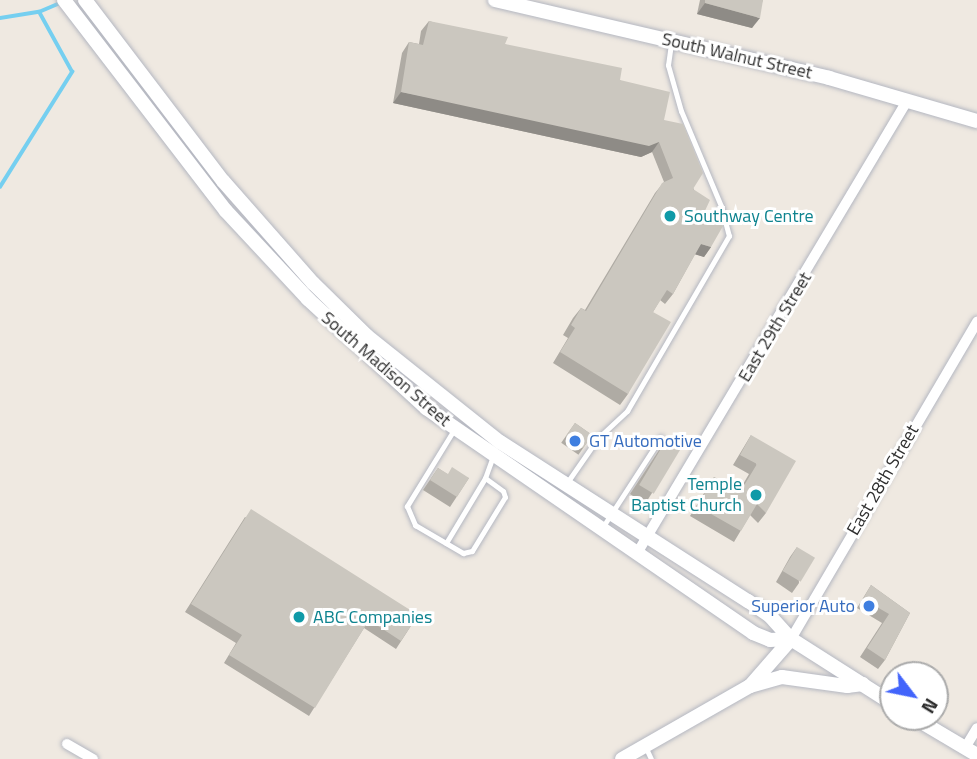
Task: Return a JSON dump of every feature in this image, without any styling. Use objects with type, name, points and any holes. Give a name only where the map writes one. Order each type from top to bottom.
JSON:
[{"type":"main road","name":"South Madison Street","points":[[85,0],[223,181],[305,274],[368,336],[464,414],[611,514],[643,544],[754,632],[770,640],[791,639]]},
{"type":"main road","name":"South Walnut Street","points":[[495,0],[829,78],[977,121]]},
{"type":"main road","name":"South Madison Street","points":[[66,4],[226,211],[282,273],[349,340],[455,429],[556,499],[602,528],[643,544],[770,616],[791,639],[879,695]]},
{"type":"main road","points":[[622,759],[648,753],[750,686],[791,639]]},
{"type":"main road","points":[[750,686],[782,677],[847,686],[863,684]]},
{"type":"main road","points":[[937,731],[971,752]]},
{"type":"street","name":"East 29th Street","points":[[643,544],[907,102]]},
{"type":"street","name":"East 28th Street","points":[[791,639],[977,322]]},
{"type":"street","points":[[971,752],[977,728]]},
{"type":"street","points":[[67,744],[93,759]]},
{"type":"lane","points":[[556,499],[598,438],[627,411],[729,236],[721,206],[681,111],[668,65],[672,41]]},
{"type":"lane","points":[[464,414],[407,512],[415,525],[463,553],[472,551],[505,497],[503,491],[485,478]]},
{"type":"lane","points":[[602,528],[661,436]]},
{"type":"lane","points":[[446,543],[485,478],[493,455]]},
{"type":"building","points":[[705,0],[763,0],[760,18],[705,3]]},
{"type":"building","name":"Southway Centre","points":[[429,21],[508,37],[505,44],[622,68],[620,80],[670,92],[664,120],[683,124],[703,173],[693,189],[710,200],[704,213],[723,226],[711,247],[701,244],[673,294],[667,290],[653,312],[671,322],[628,394],[560,352],[575,328],[571,325],[581,308],[586,311],[662,183],[673,178],[659,142],[649,146],[401,92],[409,42],[423,45]]},
{"type":"building","points":[[575,423],[592,435],[583,448],[566,436]]},
{"type":"building","name":"Temple Baptist Church","points":[[751,435],[796,461],[766,513],[757,504],[741,531],[697,506],[714,477],[740,492],[757,464],[740,455]]},
{"type":"building","points":[[668,437],[683,446],[654,494],[639,485]]},
{"type":"building","points":[[452,467],[469,478],[457,497],[430,480],[438,468],[448,474]]},
{"type":"building","name":"ABC Companies","points":[[251,509],[418,615],[401,641],[369,620],[315,708],[229,655],[242,635],[191,604]]},
{"type":"building","points":[[797,547],[815,558],[801,582],[783,571]]},
{"type":"building","points":[[871,585],[910,613],[885,660],[867,648],[889,614],[863,599]]},
{"type":"waterway","points":[[0,18],[39,12],[62,2]]},
{"type":"waterway","points":[[0,187],[72,72],[39,12]]},
{"type":"place","name":"Southway Centre","points":[[670,216]]},
{"type":"place","name":"GT Automotive","points":[[575,441]]},
{"type":"place","name":"Temple Baptist Church","points":[[756,495]]},
{"type":"place","name":"Superior Auto","points":[[869,606]]},
{"type":"place","name":"ABC Companies","points":[[299,617]]}]
